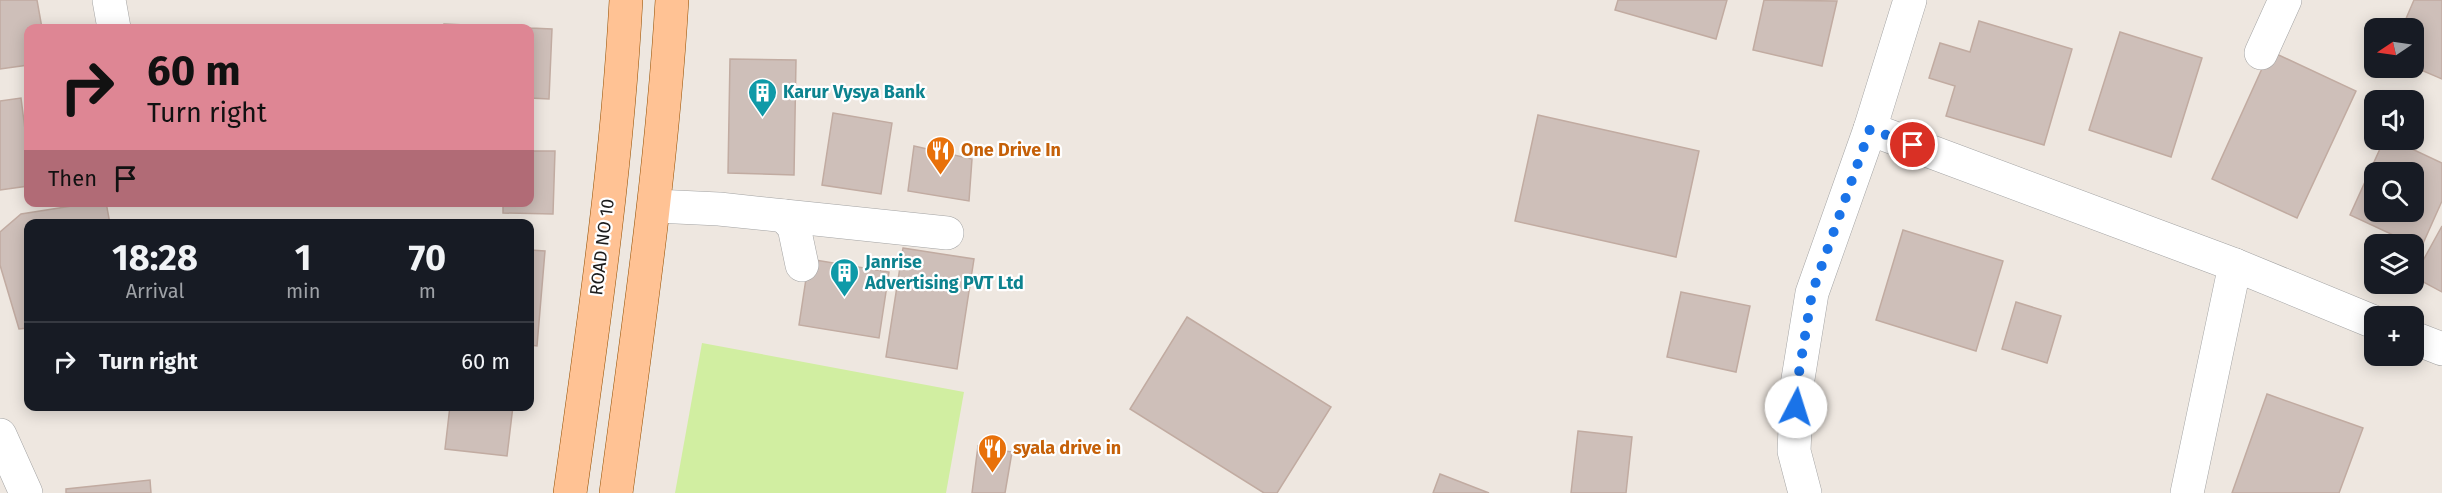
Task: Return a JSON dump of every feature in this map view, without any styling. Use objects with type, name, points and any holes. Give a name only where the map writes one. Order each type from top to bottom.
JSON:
[{"type":"main road","name":"ROAD NO 10","points":[[570,493],[610,189],[622,76],[627,0]]},
{"type":"main road","points":[[616,493],[654,206],[668,80],[672,0]]},
{"type":"street","points":[[109,0],[113,24]]},
{"type":"street","points":[[1805,493],[1794,451],[1797,385],[1812,293],[1870,129],[1910,0]]},
{"type":"street","points":[[2261,53],[2285,0]]},
{"type":"street","points":[[1870,129],[2235,265],[2364,318]]},
{"type":"street","points":[[654,206],[719,209],[947,233]]},
{"type":"street","points":[[784,216],[794,227],[802,266]]},
{"type":"street","points":[[2187,493],[2235,265]]},
{"type":"street","points":[[2424,342],[2442,350]]},
{"type":"street","points":[[0,435],[26,493]]},
{"type":"green space","points":[[702,343],[964,392],[946,493],[675,493]]},
{"type":"building","points":[[0,0],[37,0],[41,24],[24,24],[24,66],[0,69]]},
{"type":"building","points":[[1618,0],[1727,0],[1716,39],[1615,10]]},
{"type":"building","points":[[1764,0],[1837,1],[1822,66],[1753,50]]},
{"type":"building","points":[[2414,0],[2442,0],[2442,79],[2424,71],[2424,18],[2406,18]]},
{"type":"building","points":[[1979,21],[2072,49],[2044,145],[1946,116],[1955,86],[1929,78],[1940,43],[1970,52]]},
{"type":"building","points":[[534,28],[552,29],[549,99],[534,98]]},
{"type":"building","points":[[2120,32],[2202,58],[2171,157],[2089,130]]},
{"type":"building","points":[[2270,51],[2356,91],[2297,218],[2212,179]]},
{"type":"building","name":"Karur Vysya Bank","points":[[730,59],[796,60],[794,175],[728,173]]},
{"type":"building","points":[[21,98],[24,122],[24,187],[0,190],[0,101]]},
{"type":"building","points":[[833,113],[892,123],[881,194],[822,185]]},
{"type":"building","points":[[1538,115],[1699,151],[1676,257],[1515,221]]},
{"type":"building","name":"One Drive In","points":[[914,146],[972,159],[969,201],[908,191]]},
{"type":"building","points":[[2379,150],[2414,150],[2442,163],[2442,201],[2424,241],[2424,234],[2391,234],[2365,222],[2424,222],[2424,162],[2374,162]]},
{"type":"building","points":[[534,151],[555,151],[553,214],[503,213],[503,207],[534,207]]},
{"type":"building","points":[[2364,184],[2364,222],[2350,215]]},
{"type":"building","points":[[65,207],[107,207],[109,219],[24,219],[24,328],[19,329],[0,265],[0,232],[21,214]]},
{"type":"building","points":[[2442,226],[2442,292],[2424,282],[2424,259]]},
{"type":"building","points":[[1903,230],[2003,261],[1976,351],[1876,320]]},
{"type":"building","points":[[903,248],[974,259],[957,369],[886,357]]},
{"type":"building","points":[[534,250],[545,251],[537,346],[534,346]]},
{"type":"building","name":"Janrise Advertising PVT Ltd","points":[[809,259],[889,272],[879,338],[799,325]]},
{"type":"building","points":[[1681,292],[1750,306],[1736,372],[1667,357]]},
{"type":"building","points":[[2016,302],[2061,316],[2047,363],[2002,349]]},
{"type":"building","points":[[1187,317],[1331,407],[1277,493],[1264,493],[1130,409]]},
{"type":"building","points":[[2267,394],[2363,428],[2339,493],[2232,493]]},
{"type":"building","points":[[449,411],[512,411],[507,456],[445,449]]},
{"type":"building","points":[[1578,431],[1632,437],[1626,493],[1571,493]]},
{"type":"building","name":"syala drive in","points":[[978,446],[1012,452],[1005,493],[972,493]]},
{"type":"building","points":[[1440,474],[1489,493],[1433,493]]},
{"type":"building","points":[[150,480],[151,493],[66,493],[66,489]]},
{"type":"place","name":"Karur Vysya Bank","points":[[762,118]]},
{"type":"place","name":"One Drive In","points":[[940,176]]},
{"type":"place","name":"Janrise Advertising PVT Ltd","points":[[844,298]]},
{"type":"place","name":"syala drive in","points":[[992,474]]},
{"type":"route","points":[[1796,407],[1797,385],[1812,293],[1870,129],[1913,145]]}]
